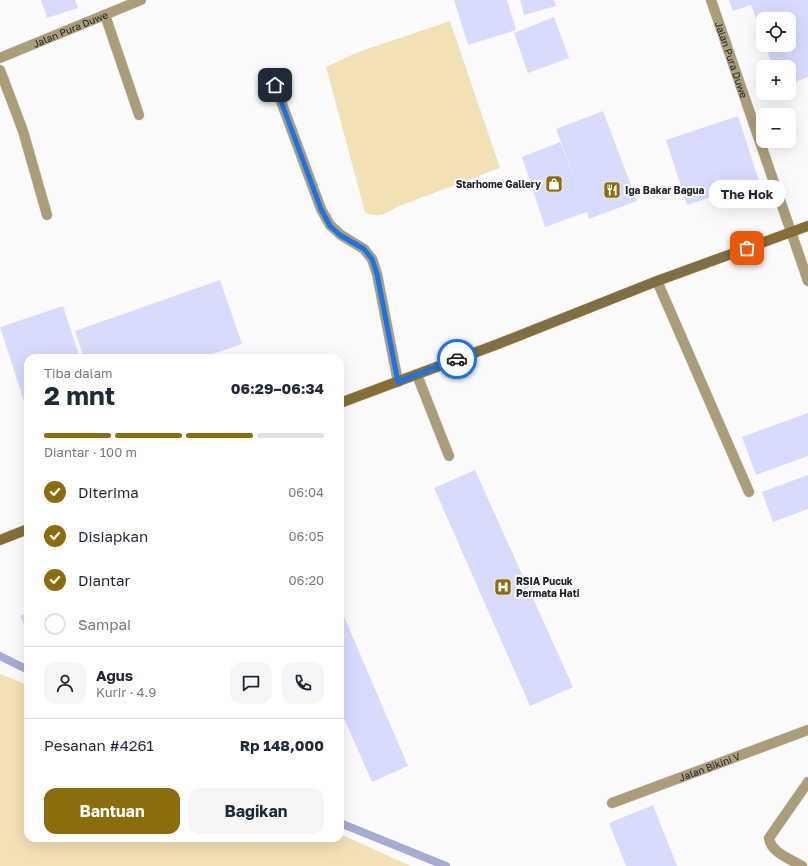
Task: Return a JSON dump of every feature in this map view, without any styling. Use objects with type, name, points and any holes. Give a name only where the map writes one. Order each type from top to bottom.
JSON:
[{"type":"main road","points":[[344,402],[657,281],[808,226]]},
{"type":"main road","points":[[0,540],[24,531]]},
{"type":"street","name":"Jalan Pura Duwe","points":[[0,58],[141,0]]},
{"type":"street","name":"Jalan Pura Duwe","points":[[711,0],[808,281]]},
{"type":"street","points":[[105,15],[139,115]]},
{"type":"street","points":[[0,70],[23,131],[47,215]]},
{"type":"street","points":[[275,85],[321,209],[330,226],[340,235],[364,249],[372,259],[377,274],[398,382]]},
{"type":"street","points":[[657,281],[749,492]]},
{"type":"street","points":[[416,375],[449,456]]},
{"type":"street","name":"Jalan Bikini V","points":[[612,803],[808,730]]},
{"type":"street","points":[[802,866],[778,852],[771,846],[769,838],[808,782]]},
{"type":"shaded area","points":[[450,21],[500,168],[397,207],[385,214],[374,215],[365,212],[326,67],[358,52]]},
{"type":"shaded area","points":[[0,674],[24,683],[24,842],[344,842],[344,836],[411,866],[0,866]]},
{"type":"building","points":[[41,0],[75,0],[78,8],[47,18]]},
{"type":"building","points":[[454,0],[507,0],[516,30],[468,45]]},
{"type":"building","points":[[520,0],[554,0],[556,6],[524,15]]},
{"type":"building","points":[[729,0],[808,0],[808,77],[796,81],[796,60],[770,60],[768,52],[796,52],[796,12],[756,12],[756,19],[751,5],[733,11]]},
{"type":"building","points":[[554,17],[569,58],[528,73],[514,33]]},
{"type":"building","points":[[603,111],[637,201],[589,219],[587,212],[545,227],[522,157],[560,142],[577,185],[556,129]]},
{"type":"building","points":[[738,116],[759,181],[687,205],[666,140]]},
{"type":"building","points":[[220,280],[242,344],[213,354],[83,354],[75,331]]},
{"type":"building","points":[[63,306],[79,354],[24,354],[24,402],[0,327]]},
{"type":"building","points":[[808,413],[808,456],[756,475],[742,437]]},
{"type":"building","points":[[475,470],[573,687],[530,706],[434,488]]},
{"type":"building","points":[[808,475],[808,509],[773,522],[762,492]]},
{"type":"building","points":[[24,614],[24,625],[20,616]]},
{"type":"building","points":[[344,616],[408,766],[372,782],[344,718]]},
{"type":"building","points":[[653,805],[677,866],[626,866],[609,823]]},
{"type":"waterway","points":[[0,656],[24,668]]},
{"type":"waterway","points":[[344,825],[446,866]]},
{"type":"way so far","points":[[457,359],[657,281],[747,248]]},
{"type":"place","name":"Starhome Gallery","points":[[554,184]]},
{"type":"place","name":"Iga Bakar Bagua","points":[[612,190]]},
{"type":"place","name":"The Hok","points":[[747,248]]},
{"type":"place","name":"RSIA Pucuk Permata Hati","points":[[503,587]]},
{"type":"route","points":[[275,85],[321,209],[330,226],[340,235],[364,249],[372,259],[377,274],[398,382],[457,359]]}]
